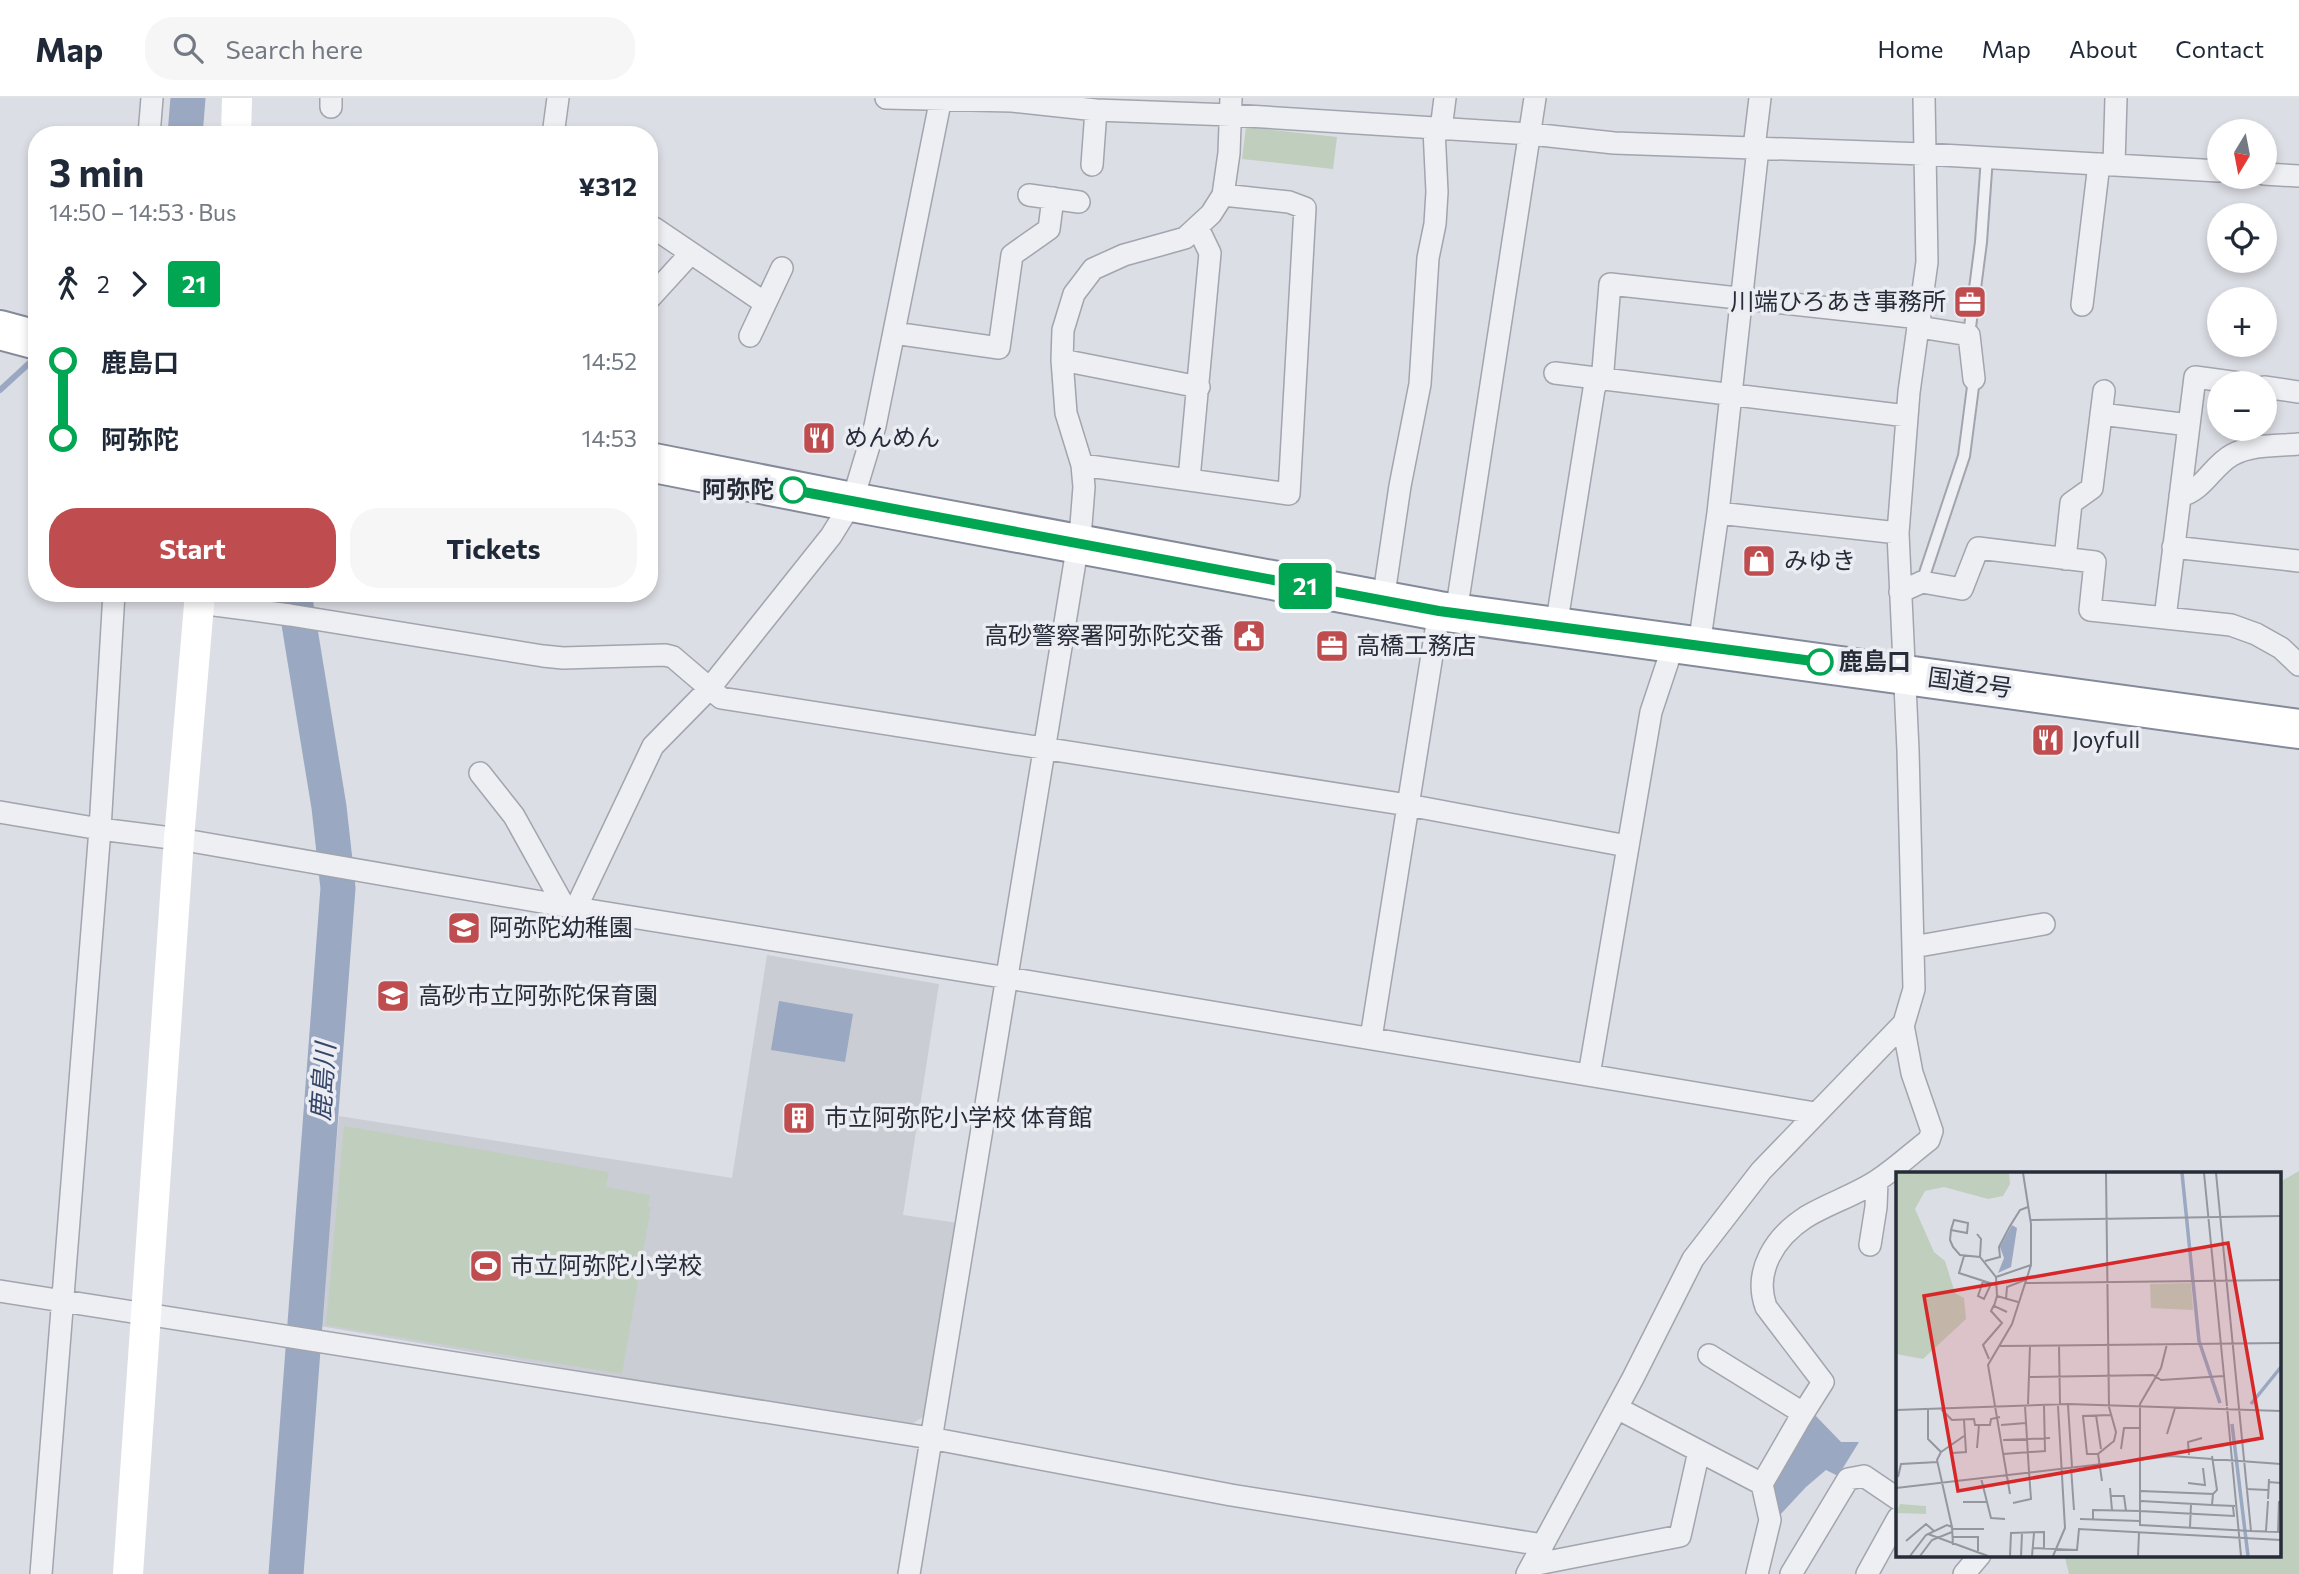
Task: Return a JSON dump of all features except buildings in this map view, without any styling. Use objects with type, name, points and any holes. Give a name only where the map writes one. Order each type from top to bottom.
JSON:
[{"type":"highway","points":[[0,330],[28,338]]},
{"type":"highway","name":"国道2号","points":[[658,464],[1447,612],[2299,729]]},
{"type":"street","points":[[150,126],[152,98]]},
{"type":"street","points":[[236,126],[237,98]]},
{"type":"street","points":[[555,126],[558,98]]},
{"type":"street","points":[[886,98],[1052,102],[1097,110],[1166,106],[1231,107],[1437,129],[1531,134],[1614,143],[1924,154],[2207,170]]},
{"type":"street","points":[[1382,601],[1400,486],[1420,384],[1428,258],[1437,192],[1437,129],[1446,98]]},
{"type":"street","points":[[1371,1038],[1408,805],[1447,612],[1531,134],[1535,98]]},
{"type":"street","points":[[1589,1075],[1651,712],[1686,645],[1718,513],[1760,98]]},
{"type":"street","points":[[1530,1569],[1693,1259],[1761,1171],[1903,1024],[1914,989],[1908,750],[1898,533],[1907,416],[1927,262],[1924,98]]},
{"type":"street","points":[[2082,305],[2116,98]]},
{"type":"street","points":[[570,907],[653,746],[709,689],[831,536],[852,502],[876,425],[941,99]]},
{"type":"street","points":[[909,1574],[1008,978],[1084,487],[1082,465],[1066,413],[1063,330],[1074,294],[1093,269],[1124,255],[1185,238],[1211,215],[1223,195],[1231,107]]},
{"type":"street","points":[[1092,165],[1097,110]]},
{"type":"street","points":[[2277,175],[2299,176]]},
{"type":"street","points":[[1029,195],[1079,202]]},
{"type":"street","points":[[1082,465],[1289,495],[1305,208],[1289,202],[1223,195]]},
{"type":"street","points":[[894,333],[999,348],[1012,255],[1049,229],[1053,198]]},
{"type":"street","points":[[1189,479],[1210,253],[1198,228]]},
{"type":"street","points":[[658,231],[765,303]]},
{"type":"street","points":[[658,289],[691,253]]},
{"type":"street","points":[[750,336],[782,268]]},
{"type":"street","points":[[1556,627],[1594,389],[1603,370],[1610,284],[1920,323],[1969,335],[1974,379]]},
{"type":"street","points":[[1062,360],[1199,387]]},
{"type":"street","points":[[1555,373],[1907,416]]},
{"type":"street","points":[[2165,618],[2195,377],[2207,379]]},
{"type":"street","points":[[2277,389],[2299,392]]},
{"type":"street","points":[[2065,559],[2071,503],[2092,488],[2104,391]]},
{"type":"street","points":[[2101,414],[2189,425]]},
{"type":"street","points":[[2180,496],[2193,493],[2230,456],[2249,448],[2299,444]]},
{"type":"street","points":[[1718,513],[1898,533]]},
{"type":"street","points":[[2173,547],[2264,547],[2299,561]]},
{"type":"street","points":[[1900,592],[1922,582],[1962,589],[1978,548],[2095,562],[2090,610],[2231,625],[2273,643],[2299,665]]},
{"type":"street","points":[[41,1574],[100,829],[113,602]]},
{"type":"street","points":[[128,1574],[179,839],[200,602]]},
{"type":"street","points":[[221,602],[543,656],[563,658],[665,655],[673,657],[721,698],[1408,805],[1627,846]]},
{"type":"street","points":[[480,773],[514,816],[570,907]]},
{"type":"street","points":[[0,812],[179,839],[570,907],[1815,1113]]},
{"type":"street","points":[[1913,947],[2044,924]]},
{"type":"street","points":[[1785,1574],[1775,1568],[1758,1569],[1770,1520],[1762,1484],[1823,1382],[1766,1307],[1760,1293],[1766,1262],[1779,1243],[1803,1219],[1877,1181],[1929,1140],[1932,1132],[1912,1073],[1903,1024]]},
{"type":"street","points":[[1870,1245],[1877,1181]]},
{"type":"street","points":[[0,1291],[930,1438],[1231,1495],[1543,1545]]},
{"type":"street","points":[[1709,1355],[1798,1410],[1799,1420]]},
{"type":"street","points":[[1617,1408],[1762,1484]]},
{"type":"street","points":[[1530,1569],[1680,1536],[1699,1451]]},
{"type":"street","points":[[1791,1574],[1848,1479],[1864,1476],[1896,1498]]},
{"type":"street","points":[[1867,1574],[1896,1522]]},
{"type":"street","points":[[1964,1574],[1979,1556]]},
{"type":"lane","points":[[1969,335],[1981,242],[1987,157]]},
{"type":"lane","points":[[1922,582],[1964,456],[1974,379]]},
{"type":"shaded area","name":"市立阿弥陀小学校","points":[[767,955],[939,984],[903,1215],[959,1223],[926,1415],[907,1427],[320,1326],[339,1116],[732,1178]]},
{"type":"green space","points":[[1246,127],[1337,137],[1333,169],[1242,159]]},
{"type":"green space","name":"市立阿弥陀小学校","points":[[344,1126],[609,1172],[606,1187],[650,1195],[648,1207],[651,1207],[622,1374],[326,1325]]},
{"type":"green space","points":[[2299,1171],[2299,1574],[2069,1574],[2062,1556],[2282,1556],[2282,1181]]},
{"type":"water","points":[[779,1001],[853,1014],[845,1062],[771,1050]]},
{"type":"water","points":[[1813,1413],[1841,1442],[1859,1442],[1838,1476],[1826,1470],[1779,1516],[1772,1497],[1774,1475]]},
{"type":"waterway","name":"鹿島川","points":[[186,126],[188,98]]},
{"type":"waterway","points":[[0,390],[28,364]]},
{"type":"waterway","name":"鹿島川","points":[[286,1574],[338,888],[329,807],[295,602]]},
{"type":"bus line","name":"21","points":[[793,490],[1439,611],[1820,662]]},
{"type":"place","name":"川端ひろあき事務所","points":[[1970,302]]},
{"type":"place","name":"めんめん","points":[[819,438]]},
{"type":"place","name":"阿弥陀","points":[[793,490]]},
{"type":"place","name":"みゆき","points":[[1759,561]]},
{"type":"place","name":"高砂警察署阿弥陀交番","points":[[1249,636]]},
{"type":"place","name":"高橋工務店","points":[[1332,646]]},
{"type":"place","name":"鹿島口","points":[[1820,662]]},
{"type":"place","name":"Joyfull","points":[[2048,740]]},
{"type":"place","name":"阿弥陀幼稚園","points":[[464,928]]},
{"type":"place","name":"高砂市立阿弥陀保育園","points":[[393,996]]},
{"type":"place","name":"市立阿弥陀小学校 体育館","points":[[799,1118]]},
{"type":"place","name":"市立阿弥陀小学校","points":[[486,1266]]}]
